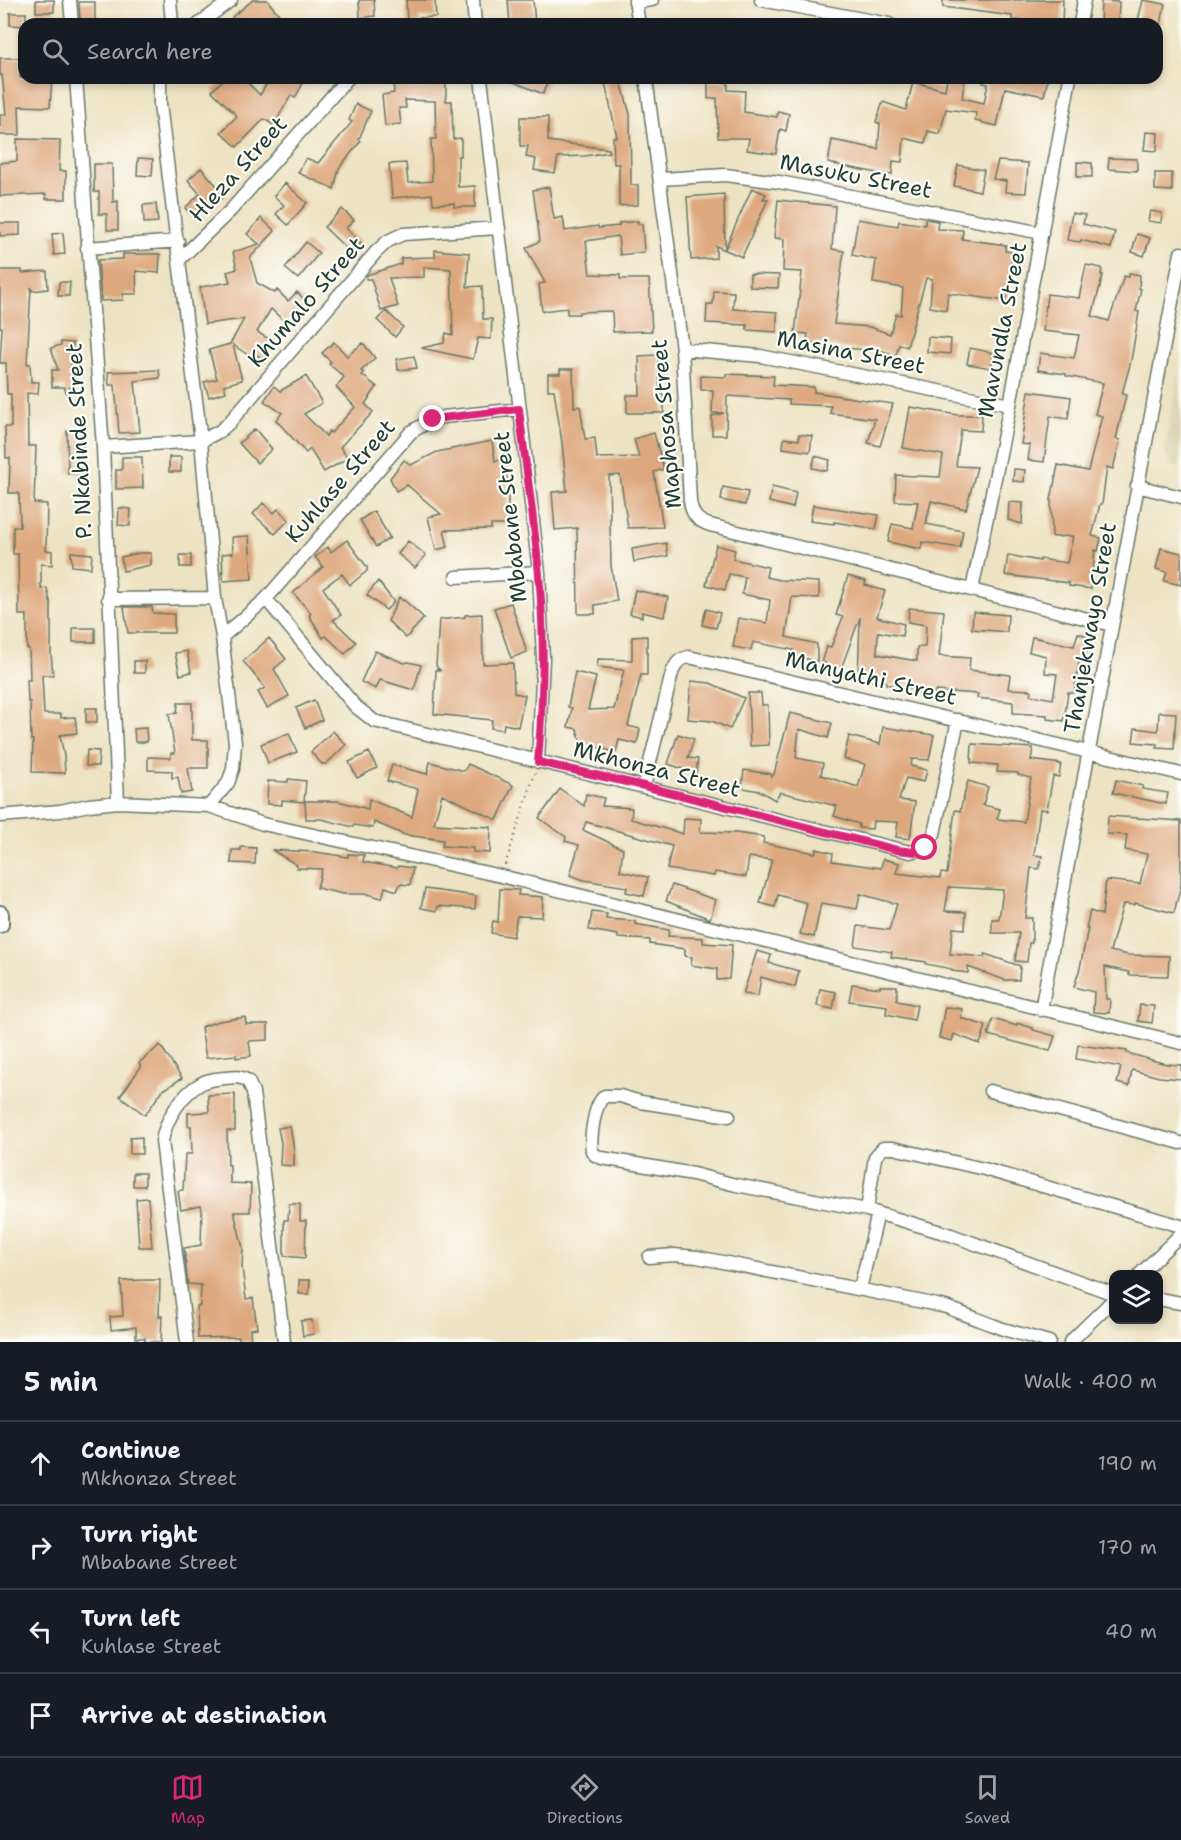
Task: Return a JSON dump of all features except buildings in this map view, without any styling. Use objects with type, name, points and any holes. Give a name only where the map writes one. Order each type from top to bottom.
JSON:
[{"type":"street","points":[[70,0],[72,18]]},
{"type":"street","points":[[170,0],[172,18]]},
{"type":"street","points":[[207,18],[231,0]]},
{"type":"street","points":[[473,0],[474,18]]},
{"type":"street","points":[[638,18],[635,1],[652,0]]},
{"type":"street","points":[[761,0],[857,18]]},
{"type":"street","points":[[1081,18],[1084,0]]},
{"type":"street","name":"P. Nkabinde Street","points":[[76,84],[103,447],[118,802]]},
{"type":"street","points":[[160,84],[161,114],[178,241],[201,441],[215,597],[222,637],[235,756],[228,783],[209,806]]},
{"type":"street","name":"Hleza Street","points":[[180,259],[231,210],[343,84]]},
{"type":"street","name":"Mbabane Street","points":[[482,84],[539,572],[543,671],[538,762]]},
{"type":"street","name":"Maphosa Street","points":[[647,84],[682,349],[690,501],[693,513],[699,521],[1112,625]]},
{"type":"street","name":"Mavundla Street","points":[[972,590],[1010,405],[1069,84]]},
{"type":"street","name":"Masuku Street","points":[[661,179],[725,176],[758,179],[1042,233]]},
{"type":"street","name":"Khumalo Street","points":[[201,441],[220,431],[229,423],[387,241],[403,234],[499,228]]},
{"type":"street","points":[[87,248],[178,241]]},
{"type":"street","name":"Thanjekwayo Street","points":[[1041,1010],[1181,253]]},
{"type":"street","name":"Masina Street","points":[[682,349],[760,356],[1010,405]]},
{"type":"street","name":"Kuhlase Street","points":[[222,637],[266,599],[411,432],[433,419],[519,409]]},
{"type":"street","points":[[103,447],[201,441]]},
{"type":"street","points":[[1137,486],[1181,497]]},
{"type":"street","points":[[456,577],[539,572]]},
{"type":"street","points":[[108,599],[215,597]]},
{"type":"street","name":"Mkhonza Street","points":[[266,599],[355,706],[369,718],[382,724],[644,786],[897,850],[915,852],[928,846],[936,828],[958,720]]},
{"type":"street","name":"Manyathi Street","points":[[644,786],[672,673],[676,663],[689,657],[1181,774]]},
{"type":"street","points":[[0,816],[60,811],[118,802],[209,806],[264,824],[501,876],[1181,1043]]},
{"type":"street","points":[[0,914],[0,924]]},
{"type":"street","points":[[187,1342],[162,1141],[164,1129],[173,1111],[202,1083],[235,1077],[248,1081],[253,1092],[284,1342]]},
{"type":"street","points":[[990,1091],[1181,1143]]},
{"type":"street","points":[[729,1116],[641,1102],[620,1096],[605,1096],[599,1102],[596,1110],[592,1151],[602,1158],[693,1174],[736,1185],[872,1212],[951,1234],[1109,1293]]},
{"type":"street","points":[[860,1289],[872,1212],[875,1157],[883,1149],[893,1148],[984,1169],[1181,1227]]},
{"type":"street","points":[[1145,1270],[1181,1234]]},
{"type":"street","points":[[649,1257],[674,1255],[697,1257],[946,1307],[1003,1329],[1049,1342]]},
{"type":"street","points":[[1163,1300],[1181,1304]]},
{"type":"street","points":[[1070,1342],[1109,1303]]},
{"type":"path","points":[[501,876],[538,762]]},
{"type":"shaded area","points":[[1181,362],[1181,468],[1173,466],[1164,452]]},
{"type":"route","points":[[433,419],[519,409],[539,572],[542,618],[543,694],[538,762],[644,786],[897,850],[915,852],[925,848]]}]
